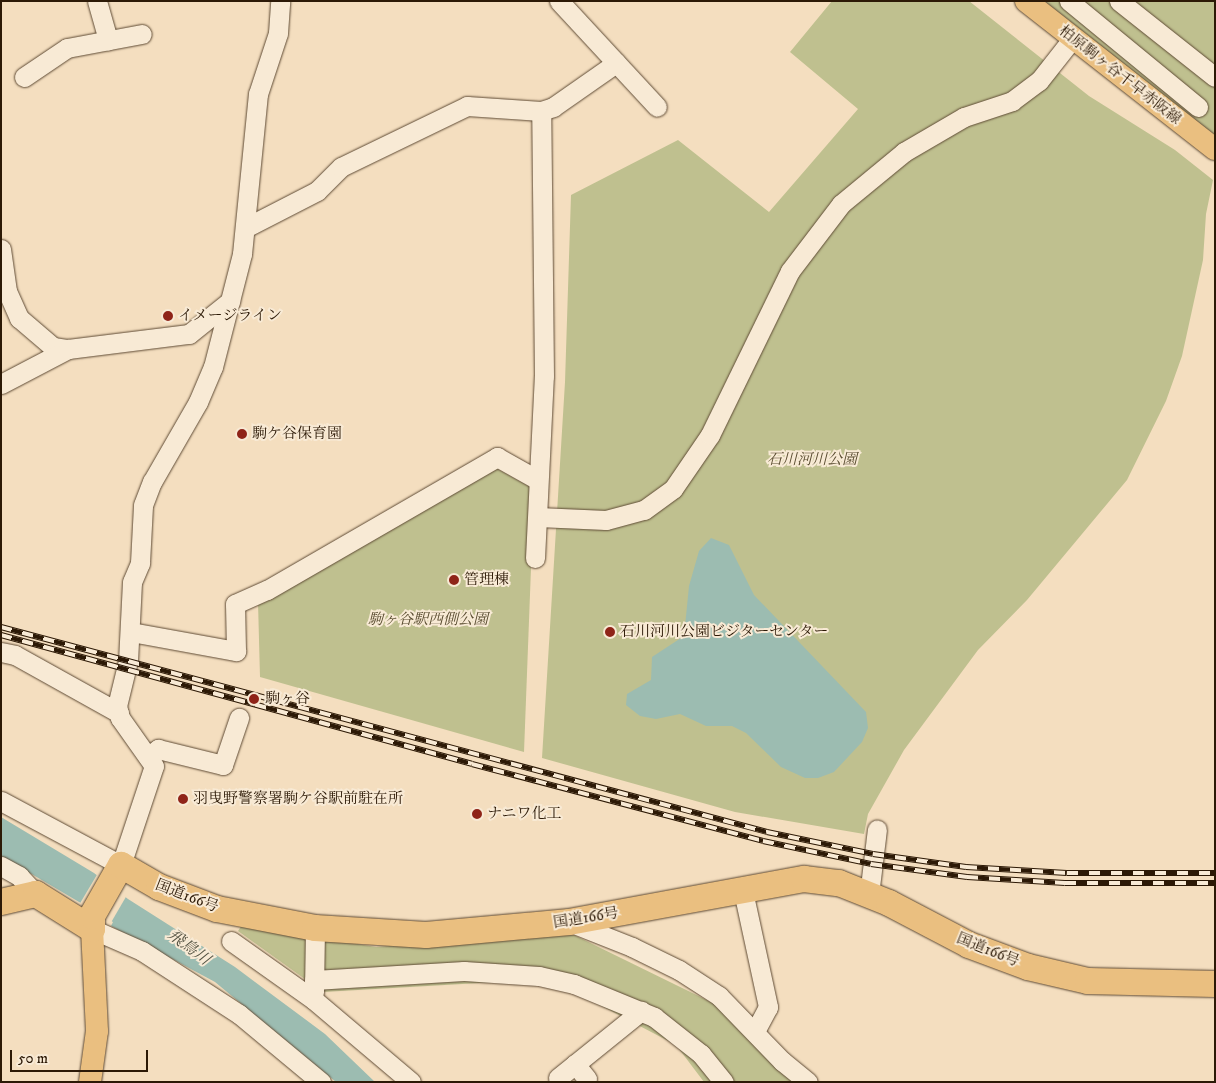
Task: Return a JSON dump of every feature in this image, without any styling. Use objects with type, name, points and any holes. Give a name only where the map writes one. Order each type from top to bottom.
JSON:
[{"type":"highway","points":[[1,902],[36,894],[92,922],[117,871]]},
{"type":"highway","name":"国道166号","points":[[117,871],[217,909],[315,928],[426,935],[569,922],[804,879],[839,883],[869,895],[969,944],[1028,967],[1088,981],[1215,984]]},
{"type":"main road","name":"柏原駒ヶ谷千早赤阪線","points":[[1026,1],[1072,39],[1215,149]]},
{"type":"main road","points":[[90,1082],[97,1031],[92,922]]},
{"type":"street","points":[[97,1],[108,40]]},
{"type":"street","points":[[1,801],[117,871],[154,766],[116,706],[127,670],[131,632],[132,582],[140,563],[143,505],[152,482],[198,402],[213,367],[230,301],[245,228],[258,94],[278,33],[280,1]]},
{"type":"street","points":[[559,1],[657,107]]},
{"type":"street","points":[[1069,1],[1198,107]]},
{"type":"street","points":[[1120,1],[1215,77]]},
{"type":"street","points":[[24,77],[67,48],[142,34]]},
{"type":"street","points":[[538,517],[606,520],[644,510],[674,489],[710,435],[790,271],[841,204],[904,152],[964,117],[1012,101],[1040,81],[1072,39]]},
{"type":"street","points":[[245,228],[317,191],[341,166],[466,106],[541,111],[553,107],[616,63]]},
{"type":"street","points":[[535,558],[544,376],[541,111]]},
{"type":"street","points":[[1,249],[7,291],[19,318],[53,347],[68,349],[189,334],[230,301]]},
{"type":"street","points":[[1,384],[68,349]]},
{"type":"street","points":[[131,632],[236,651],[235,604],[267,590],[496,457],[538,480]]},
{"type":"street","points":[[1,652],[15,655],[119,712]]},
{"type":"street","points":[[148,757],[158,749],[223,765],[239,718]]},
{"type":"street","points":[[869,895],[878,829]]},
{"type":"street","points":[[1,866],[19,876],[36,894]]},
{"type":"street","points":[[743,891],[768,1007],[755,1031]]},
{"type":"street","points":[[92,922],[142,951],[239,1014],[321,1082]]},
{"type":"street","points":[[569,922],[632,946],[679,970],[719,996],[782,1061],[808,1082]]},
{"type":"street","points":[[314,1000],[315,928]]},
{"type":"street","points":[[231,941],[314,1000],[411,1082]]},
{"type":"street","points":[[314,980],[464,971],[539,976],[574,984],[641,1011],[680,1036],[701,1054],[724,1082]]},
{"type":"street","points":[[558,1078],[641,1011]]},
{"type":"street","points":[[575,1064],[587,1080]]},
{"type":"green space","name":"石川河川公園","points":[[832,1],[969,1],[1089,96],[1175,150],[1213,180],[1206,214],[1203,260],[1182,356],[1166,401],[1127,480],[1027,600],[978,650],[904,750],[868,814],[864,834],[735,812],[542,758],[565,382],[571,195],[678,140],[769,212],[858,109],[790,52]]},
{"type":"green space","points":[[1044,1],[1215,1],[1215,136]]},
{"type":"green space","name":"駒ヶ谷駅西側公園","points":[[492,466],[534,489],[524,752],[260,677],[258,602]]},
{"type":"green space","points":[[242,925],[376,947],[570,933],[725,1009],[798,1082],[704,1082],[676,1045],[550,979],[323,992],[238,931]]},
{"type":"water","points":[[711,538],[729,545],[754,595],[866,712],[868,728],[862,742],[834,772],[818,778],[805,778],[781,767],[746,733],[732,726],[706,726],[680,714],[656,719],[640,716],[626,705],[627,694],[651,680],[652,657],[684,636],[689,586],[699,551]]},
{"type":"water","name":"飛鳥川","points":[[1,817],[94,873],[128,899],[235,967],[325,1034],[375,1082],[336,1082],[215,982],[111,926],[113,922],[1,856]]},
{"type":"pier","points":[[98,873],[127,895],[109,926],[79,905]]},
{"type":"railway","points":[[1,627],[767,832],[873,854],[966,867],[1067,873],[1215,873]]},
{"type":"railway","points":[[1,635],[472,764],[763,841],[871,864],[967,877],[1065,883],[1215,883]]},
{"type":"place","name":"イメージライン","points":[[168,316]]},
{"type":"place","name":"駒ケ谷保育園","points":[[242,434]]},
{"type":"place","name":"管理棟","points":[[454,580]]},
{"type":"place","name":"石川河川公園ビジターセンター","points":[[610,632]]},
{"type":"place","name":"駒ヶ谷","points":[[254,699]]},
{"type":"place","name":"羽曳野警察署駒ケ谷駅前駐在所","points":[[183,799]]},
{"type":"place","name":"ナニワ化工","points":[[477,814]]}]
